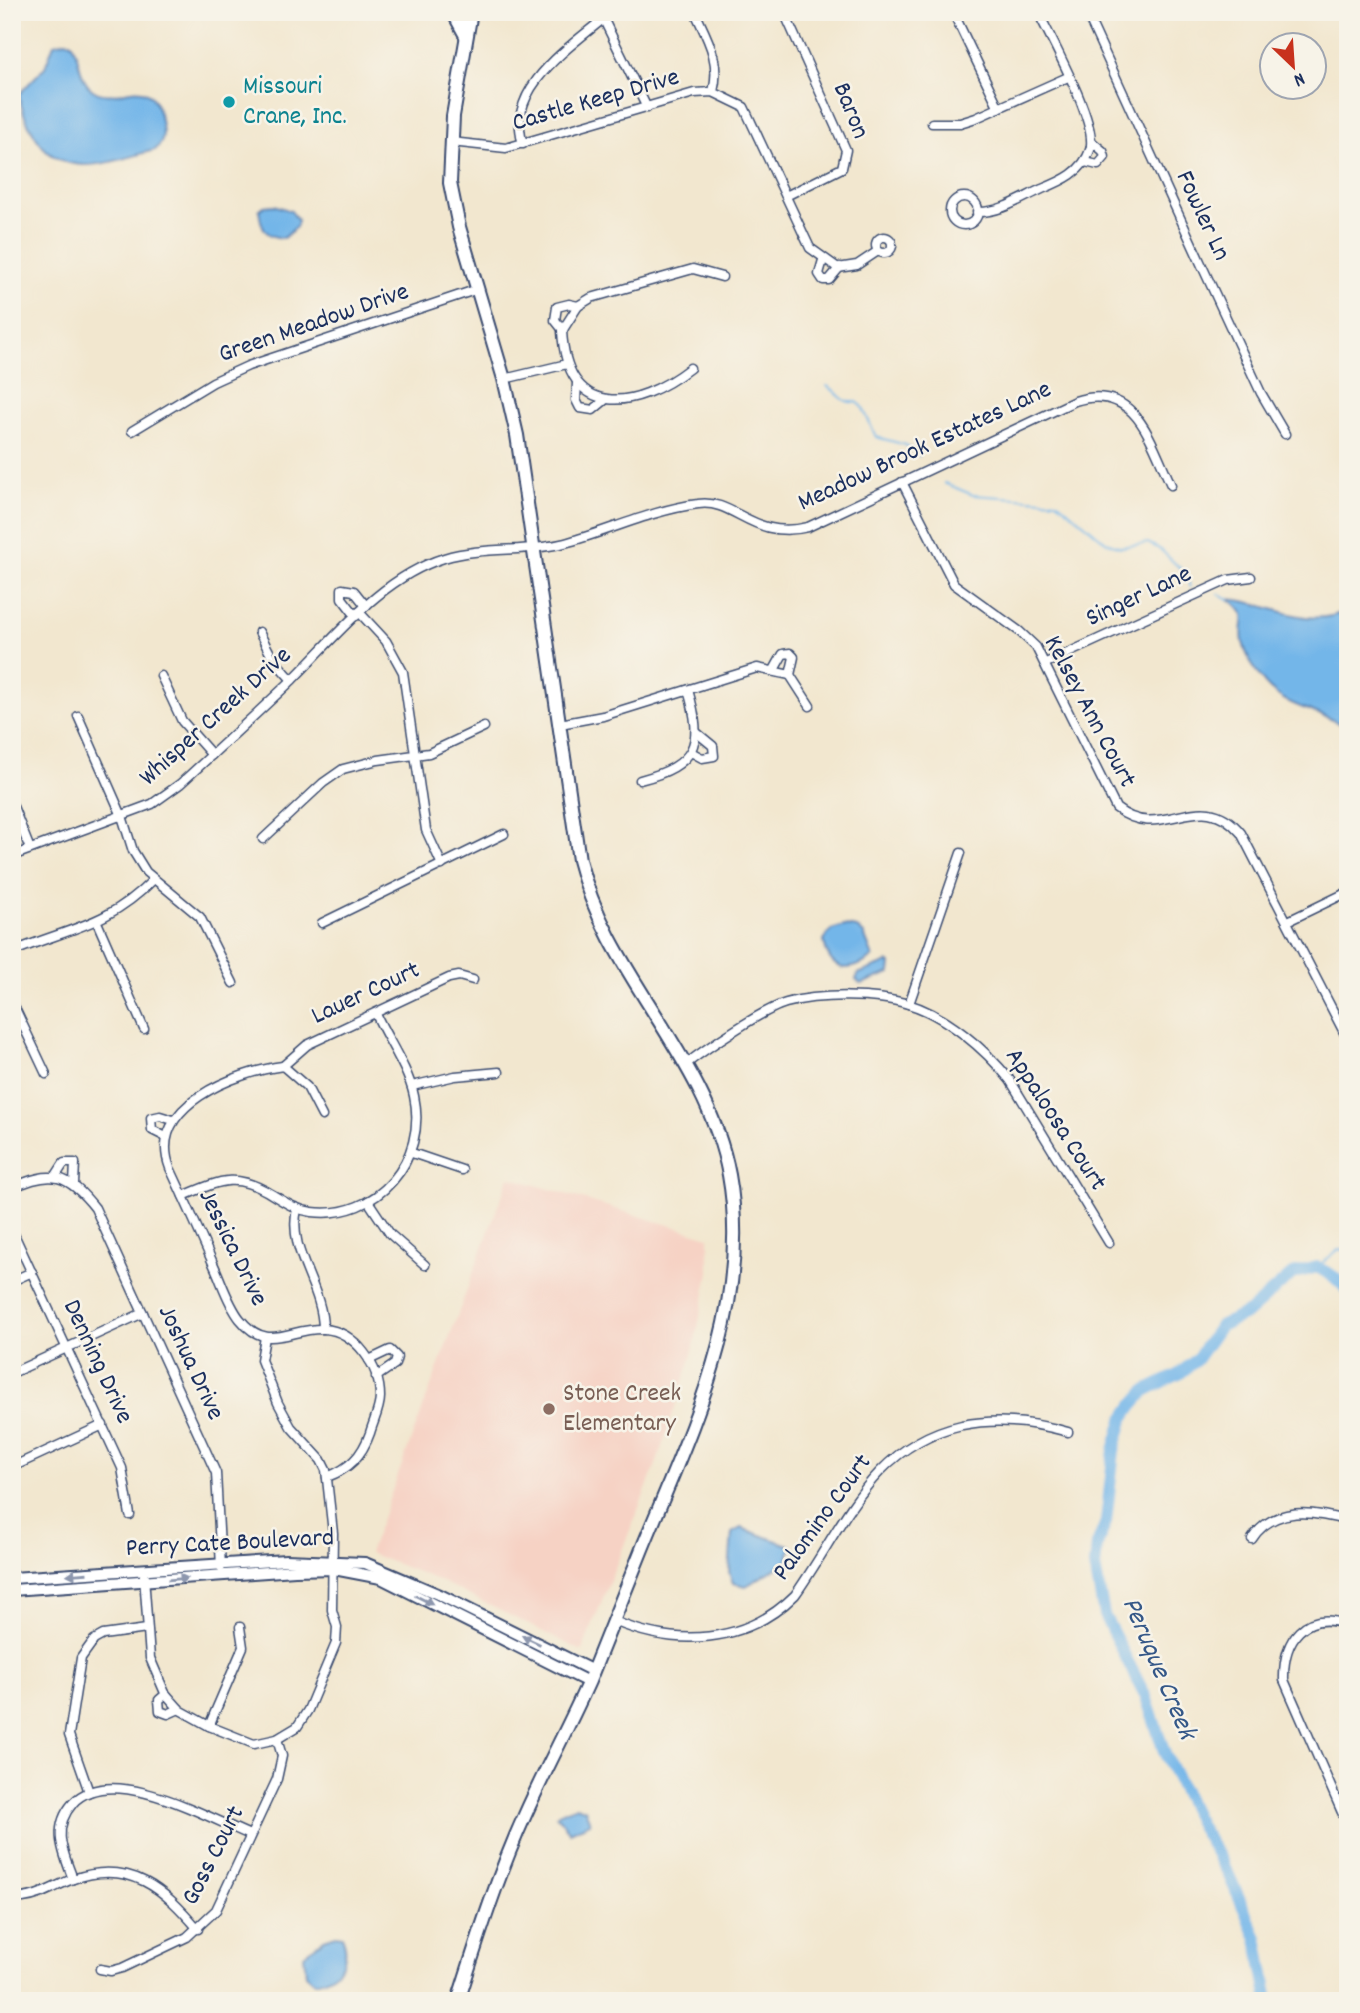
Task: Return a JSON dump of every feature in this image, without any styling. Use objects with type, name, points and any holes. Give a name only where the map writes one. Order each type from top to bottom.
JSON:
[{"type":"main road","points":[[453,12],[467,38]]},
{"type":"main road","points":[[458,2001],[524,1817],[614,1621],[719,1351],[731,1291],[734,1235],[729,1175],[710,1110],[686,1064],[620,961],[588,896],[579,860],[517,438],[504,379],[453,203],[451,142],[471,12]]},
{"type":"street","points":[[695,12],[717,61],[718,74],[713,92]]},
{"type":"street","name":"Baron","points":[[784,12],[846,150],[842,168],[786,196]]},
{"type":"street","points":[[953,12],[999,108]]},
{"type":"street","points":[[978,212],[994,211],[1062,181],[1085,162],[1092,142],[1090,124],[1038,12]]},
{"type":"street","name":"Fowler Ln","points":[[1086,12],[1214,293],[1262,393],[1285,433]]},
{"type":"street","points":[[523,144],[517,127],[527,95],[550,63],[601,15],[647,108]]},
{"type":"street","points":[[932,122],[960,123],[1068,77]]},
{"type":"street","name":"Castle Keep Drive","points":[[451,142],[506,148],[694,93],[713,92],[744,107],[810,248],[823,260],[819,274],[823,280],[829,280],[839,267],[857,265],[878,251]]},
{"type":"street","points":[[1085,162],[1098,165],[1105,157],[1103,151],[1092,142]]},
{"type":"street","points":[[823,260],[839,267]]},
{"type":"street","points":[[562,330],[578,306],[592,298],[693,269],[722,277]]},
{"type":"street","name":"Green Meadow Drive","points":[[132,431],[213,382],[248,366],[478,289]]},
{"type":"street","points":[[578,306],[562,304],[557,307],[555,320],[562,330],[567,364],[584,391],[605,400],[627,399],[668,385],[690,368]]},
{"type":"street","points":[[504,379],[567,364]]},
{"type":"street","points":[[577,383],[576,400],[580,408],[593,410],[605,400]]},
{"type":"street","name":"Meadow Brook Estates Lane","points":[[533,548],[563,543],[702,503],[727,510],[760,527],[793,531],[808,527],[1076,401],[1099,395],[1117,399],[1134,413],[1171,485]]},
{"type":"street","name":"Kelsey Ann Court","points":[[902,482],[954,584],[1019,631],[1036,647],[1116,808],[1138,822],[1156,822],[1204,811],[1221,816],[1234,824],[1247,842],[1348,1040]]},
{"type":"street","name":"Whisper Creek Drive","points":[[12,856],[122,816],[161,797],[212,755],[360,611],[402,578],[444,558],[469,552],[533,548]]},
{"type":"street","name":"Singer Lane","points":[[1046,663],[1228,580],[1251,577]]},
{"type":"street","points":[[360,611],[386,641],[403,672],[426,830],[442,864]]},
{"type":"street","points":[[259,632],[273,659],[292,680]]},
{"type":"street","points":[[774,670],[783,654],[790,653],[794,657],[790,675]]},
{"type":"street","points":[[559,724],[603,716],[757,668],[790,675],[810,706]]},
{"type":"street","points":[[161,676],[181,721],[212,755]]},
{"type":"street","points":[[640,780],[673,768],[691,752],[698,723],[688,690]]},
{"type":"street","points":[[78,716],[122,816],[133,851],[154,880],[200,917],[233,983]]},
{"type":"street","points":[[262,839],[323,783],[343,769],[444,748],[484,727]]},
{"type":"street","points":[[691,752],[702,758],[714,756],[713,746],[696,732]]},
{"type":"street","points":[[12,804],[30,849]]},
{"type":"street","points":[[322,923],[504,834]]},
{"type":"street","points":[[909,1004],[961,853]]},
{"type":"street","points":[[12,952],[97,922],[134,900],[154,880]]},
{"type":"street","points":[[1288,921],[1348,892]]},
{"type":"street","points":[[97,922],[144,1029]]},
{"type":"street","name":"Lauer Court","points":[[283,1066],[307,1045],[449,978],[459,976],[473,980]]},
{"type":"street","name":"Appaloosa Court","points":[[686,1064],[709,1046],[785,1003],[842,996],[909,1004],[975,1043],[993,1059],[1010,1080],[1109,1243]]},
{"type":"street","points":[[12,1002],[46,1073]]},
{"type":"street","points":[[183,1196],[216,1182],[244,1180],[297,1209],[329,1213],[368,1201],[384,1191],[399,1175],[412,1153],[416,1105],[412,1086],[376,1014]]},
{"type":"street","points":[[283,1066],[307,1087],[322,1116]]},
{"type":"street","name":"Jessica Drive","points":[[283,1066],[247,1074],[199,1098],[173,1120],[166,1137],[166,1156],[240,1318],[265,1337],[290,1336],[323,1329]]},
{"type":"street","points":[[412,1086],[456,1076],[499,1072]]},
{"type":"street","name":"Jessica Drive","points":[[166,1137],[152,1130],[151,1118],[160,1116],[173,1120]]},
{"type":"street","points":[[412,1153],[462,1170]]},
{"type":"street","name":"Joshua Drive","points":[[12,1188],[33,1178],[55,1177],[64,1163],[75,1163],[74,1184],[95,1208],[216,1473],[222,1570]]},
{"type":"street","points":[[55,1177],[74,1184]]},
{"type":"street","points":[[368,1201],[390,1234],[425,1265]]},
{"type":"street","points":[[297,1209],[295,1240],[320,1298],[323,1329],[351,1338],[369,1360],[376,1377],[380,1401],[367,1441],[351,1464],[327,1477]]},
{"type":"street","name":"Denning Drive","points":[[12,1230],[122,1468],[130,1515]]},
{"type":"street","points":[[12,1281],[32,1272]]},
{"type":"street","points":[[12,1373],[143,1313]]},
{"type":"street","points":[[144,1576],[150,1658],[166,1694],[179,1709],[209,1726],[254,1744],[277,1739],[302,1720],[332,1657],[337,1634],[332,1610],[334,1564],[327,1477],[321,1460],[291,1427],[278,1403],[261,1360],[265,1337]]},
{"type":"street","points":[[369,1360],[390,1350],[397,1357],[395,1364],[376,1377]]},
{"type":"street","name":"Palomino Court","points":[[614,1621],[645,1634],[671,1638],[706,1637],[741,1629],[786,1605],[824,1555],[851,1507],[872,1480],[908,1444],[939,1430],[973,1423],[1019,1421],[1068,1432]]},
{"type":"street","points":[[12,1467],[103,1425]]},
{"type":"street","points":[[1252,1539],[1263,1525],[1281,1515],[1309,1514],[1348,1521]]},
{"type":"street","name":"Perry Cate Boulevard","points":[[12,1590],[144,1576],[334,1564],[381,1578],[590,1676]]},
{"type":"street","name":"Perry Cate Boulevard","points":[[12,1578],[144,1576]]},
{"type":"street","points":[[1348,1625],[1336,1620],[1305,1626],[1296,1634],[1283,1660],[1284,1680],[1348,1826]]},
{"type":"street","points":[[209,1726],[243,1647],[240,1627]]},
{"type":"street","points":[[89,1791],[69,1735],[80,1658],[94,1640],[103,1635],[147,1629]]},
{"type":"street","points":[[166,1694],[159,1700],[160,1712],[168,1714],[179,1709]]},
{"type":"street","name":"Goss Court","points":[[100,1969],[111,1972],[122,1968],[198,1929],[216,1910],[282,1764],[277,1739]]},
{"type":"street","points":[[73,1879],[60,1846],[60,1826],[68,1809],[89,1791],[106,1789],[144,1793],[250,1835]]},
{"type":"street","points":[[23,1898],[36,1896],[73,1879],[114,1873],[140,1879],[165,1892],[198,1929]]},
{"type":"shaded area","name":"Stone Creek Elementary","points":[[509,1177],[709,1237],[709,1274],[692,1355],[657,1462],[582,1651],[438,1580],[369,1553]]},
{"type":"water","points":[[71,42],[82,74],[93,90],[103,94],[143,91],[151,96],[157,107],[163,133],[155,150],[88,165],[59,159],[45,149],[26,120],[19,94],[45,67],[54,44]]},
{"type":"water","points":[[274,205],[291,211],[298,221],[296,227],[284,238],[272,236],[261,222],[259,210],[264,206]]},
{"type":"water","points":[[1229,599],[1303,617],[1333,616],[1348,610],[1348,730],[1326,717],[1291,703],[1269,688],[1255,669],[1244,646],[1243,614]]},
{"type":"water","points":[[844,926],[857,928],[864,934],[873,957],[848,968],[835,964],[830,959],[824,940],[831,930]]},
{"type":"water","points":[[888,962],[891,964],[890,973],[861,984],[856,980],[858,974]]},
{"type":"water","points":[[741,1528],[791,1546],[788,1561],[746,1586],[733,1583],[729,1572],[732,1533]]},
{"type":"water","points":[[576,1806],[585,1809],[590,1823],[570,1832],[556,1815]]},
{"type":"water","points":[[342,1936],[345,1944],[341,1966],[330,1976],[315,1982],[306,1974],[304,1955],[324,1939]]},
{"type":"waterway","points":[[827,386],[843,399],[862,406],[876,437],[906,445],[919,456]]},
{"type":"waterway","points":[[944,483],[973,495],[1057,501],[1106,542],[1121,547],[1148,543],[1161,550],[1186,574],[1190,587]]},
{"type":"waterway","points":[[1219,594],[1229,599]]},
{"type":"waterway","points":[[1317,1267],[1338,1250],[1348,1250]]},
{"type":"waterway","name":"Peruque Creek","points":[[1269,2001],[1257,1938],[1227,1871],[1201,1828],[1165,1754],[1146,1697],[1104,1615],[1095,1567],[1097,1545],[1106,1522],[1114,1450],[1123,1420],[1145,1391],[1179,1374],[1196,1360],[1220,1326],[1249,1312],[1292,1274],[1317,1267],[1333,1276],[1348,1290]]},
{"type":"place","name":"Missouri Crane, Inc.","points":[[229,102]]},
{"type":"place","name":"Stone Creek Elementary","points":[[549,1409]]}]
